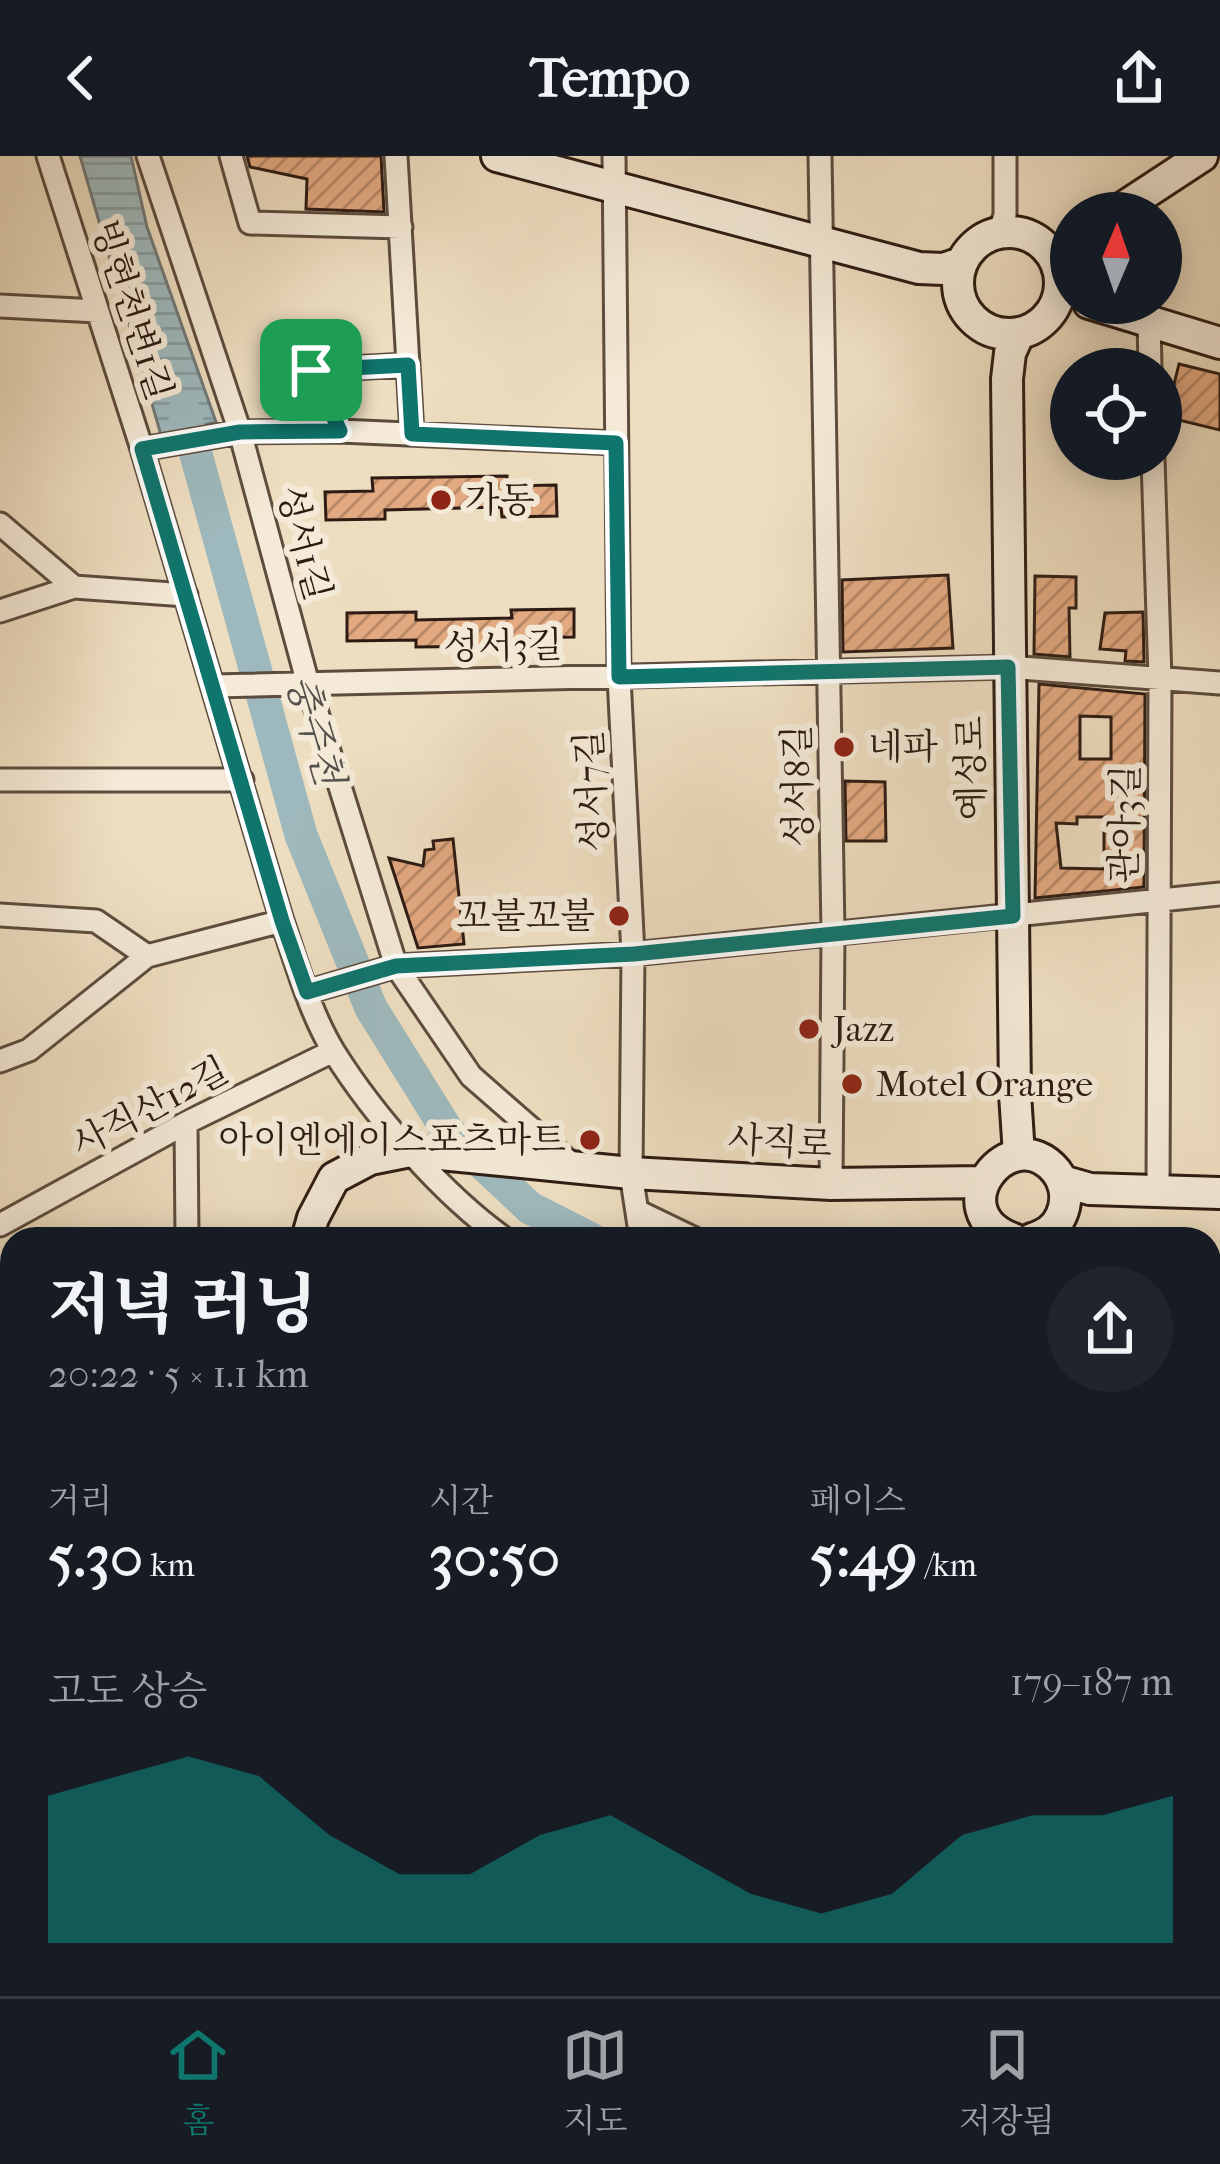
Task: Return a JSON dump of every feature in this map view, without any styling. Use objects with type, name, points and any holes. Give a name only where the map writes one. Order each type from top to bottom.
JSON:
[{"type":"main road","points":[[497,156],[920,268],[944,269],[961,263],[976,244],[1014,231],[1050,263]]},
{"type":"main road","points":[[1146,192],[1202,156]]},
{"type":"main road","points":[[959,296],[961,263]]},
{"type":"main road","points":[[920,268],[959,296],[971,317],[1005,332],[1042,322],[1050,306]]},
{"type":"main road","points":[[1164,324],[1220,343]]},
{"type":"main road","name":"예성로","points":[[1005,332],[1001,346],[1007,379],[1019,1155]]},
{"type":"main road","points":[[311,1227],[334,1178],[370,1159],[410,1151]]},
{"type":"main road","name":"사직로","points":[[410,1151],[631,1173],[831,1184],[983,1183]]},
{"type":"main road","points":[[991,1227],[981,1206],[983,1183],[998,1164],[1019,1155],[1045,1162],[1064,1192],[1057,1223],[1051,1227]]},
{"type":"main road","points":[[1064,1192],[1220,1192]]},
{"type":"main road","points":[[1064,1192],[1220,1204]]},
{"type":"street","name":"빙현천변1길","points":[[48,156],[307,992],[333,1051],[410,1151],[488,1227]]},
{"type":"street","name":"성서1길","points":[[148,156],[240,432],[308,684],[396,966],[471,1076],[574,1166]]},
{"type":"street","points":[[231,156],[250,223],[401,227]]},
{"type":"street","points":[[396,156],[412,434]]},
{"type":"street","name":"성서7길","points":[[614,156],[619,677],[634,954],[631,1173],[640,1227]]},
{"type":"street","name":"성서8길","points":[[820,156],[833,933],[831,1184]]},
{"type":"street","points":[[1005,156],[1014,231]]},
{"type":"street","points":[[0,306],[97,311]]},
{"type":"street","points":[[340,431],[311,370],[408,365]]},
{"type":"street","points":[[142,449],[240,432],[340,431],[616,443]]},
{"type":"street","name":"관아3길","points":[[1154,480],[1160,680],[1158,1191]]},
{"type":"street","points":[[0,524],[74,587]]},
{"type":"street","points":[[0,611],[74,587],[186,595]]},
{"type":"street","name":"성서3길","points":[[214,686],[1008,667],[1220,683]]},
{"type":"street","points":[[0,780],[242,780]]},
{"type":"street","points":[[307,992],[396,966],[634,954],[1220,894]]},
{"type":"street","points":[[0,915],[96,921],[148,956]]},
{"type":"street","points":[[0,1061],[28,1050],[148,956],[282,921]]},
{"type":"street","name":"사직산12길","points":[[0,1225],[186,1123],[333,1051]]},
{"type":"street","points":[[186,1123],[187,1227]]},
{"type":"street","points":[[639,1212],[670,1227]]},
{"type":"water","points":[[80,156],[131,156],[147,227],[216,422],[161,435]]},
{"type":"building","points":[[247,156],[381,156],[384,212],[306,209],[307,179],[250,167]]},
{"type":"building","points":[[1182,365],[1220,374],[1220,430],[1182,421]]},
{"type":"building","name":"가동","points":[[507,476],[507,486],[556,485],[557,516],[502,517],[501,507],[385,510],[385,519],[326,520],[325,492],[373,491],[372,478]]},
{"type":"building","points":[[948,575],[953,648],[843,652],[842,580]]},
{"type":"building","points":[[1035,576],[1076,577],[1076,608],[1069,608],[1070,657],[1034,654]]},
{"type":"building","points":[[574,609],[574,637],[513,638],[513,646],[416,647],[416,640],[347,641],[347,613],[416,612],[416,620],[512,618],[511,610]]},
{"type":"building","points":[[1143,612],[1144,662],[1125,661],[1126,651],[1100,649],[1105,613]]},
{"type":"building","points":[[1039,684],[1145,694],[1144,887],[1035,898]],"holes":[[[1080,716],[1111,717],[1111,759],[1080,759]],[[1077,817],[1104,817],[1104,869],[1061,868],[1056,823],[1077,824]]]},
{"type":"building","points":[[845,781],[885,782],[886,841],[846,841]]},
{"type":"building","points":[[453,839],[464,944],[418,948],[389,858],[423,866],[425,850],[434,849],[433,841]]},
{"type":"waterway","name":"충주천","points":[[184,411],[301,835],[371,1008],[447,1130],[530,1208],[567,1227]]},
{"type":"place","name":"가동","points":[[441,500]]},
{"type":"place","name":"네파","points":[[844,747]]},
{"type":"place","name":"꼬불꼬불","points":[[619,916]]},
{"type":"place","name":"Jazz","points":[[809,1029]]},
{"type":"place","name":"Motel Orange","points":[[852,1084]]},
{"type":"place","name":"아이엔에이스포츠마트","points":[[590,1140]]},
{"type":"route","points":[[408,365],[412,434],[616,443],[619,677],[1008,667],[1013,916],[634,954],[396,966],[307,992],[142,449],[240,432],[340,431],[311,370],[408,365]]}]
